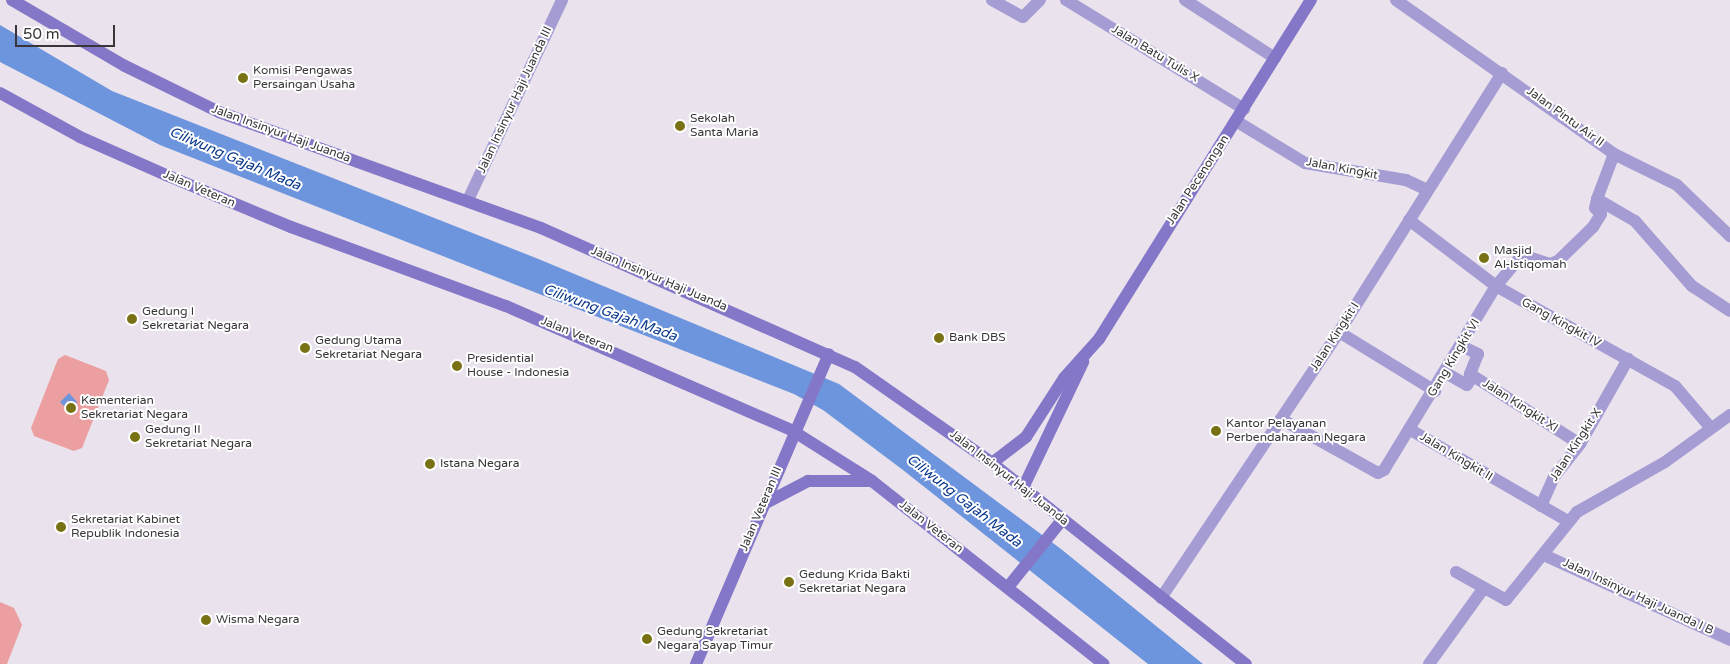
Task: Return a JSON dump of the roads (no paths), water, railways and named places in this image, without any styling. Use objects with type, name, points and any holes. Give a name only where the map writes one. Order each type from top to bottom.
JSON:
[{"type":"main road","name":"Jalan Insinyur Haji Juanda","points":[[12,0],[125,66],[219,112],[468,200],[829,354],[870,375],[992,463],[1246,664]]},
{"type":"main road","name":"Jalan Pecenongan","points":[[1023,488],[1085,358],[1236,121],[1310,0]]},
{"type":"main road","name":"Jalan Veteran","points":[[0,93],[80,137],[166,175],[291,227],[506,306],[793,431],[872,481],[1104,664]]},
{"type":"main road","name":"Jalan Veteran III","points":[[696,664],[793,431],[829,354]]},
{"type":"main road","name":"Jalan Pecenongan","points":[[992,463],[1026,437],[1064,378],[1085,358]]},
{"type":"main road","points":[[762,505],[800,482],[872,481]]},
{"type":"main road","points":[[1008,587],[1062,520]]},
{"type":"street","name":"Jalan Insinyur Haji Juanda III","points":[[468,200],[562,0]]},
{"type":"street","points":[[992,0],[1023,17],[1040,0]]},
{"type":"street","name":"Jalan Batu Tulis X","points":[[1066,0],[1244,108]]},
{"type":"street","points":[[1185,0],[1275,58]]},
{"type":"street","name":"Jalan Pintu Air II","points":[[1396,0],[1502,72],[1614,154],[1677,185],[1730,236]]},
{"type":"street","name":"Jalan Kingkit I","points":[[1161,598],[1339,332],[1502,72]]},
{"type":"street","name":"Jalan Kingkit","points":[[1236,121],[1305,163],[1406,180],[1427,190]]},
{"type":"street","points":[[1614,154],[1597,199],[1635,221],[1692,286],[1730,311]]},
{"type":"street","name":"Gang Kingkit VI","points":[[1410,429],[1446,374],[1496,286],[1522,255],[1550,264],[1577,247],[1599,217],[1597,199]]},
{"type":"street","name":"Gang Kingkit IV","points":[[1409,220],[1496,286],[1675,386],[1710,427]]},
{"type":"street","points":[[1339,332],[1435,392]]},
{"type":"street","name":"Jalan Kingkit XI","points":[[1462,346],[1478,354],[1469,374],[1580,444]]},
{"type":"street","name":"Jalan Kingkit X","points":[[1541,506],[1554,476],[1580,444],[1628,359]]},
{"type":"street","points":[[1446,374],[1467,384],[1473,376]]},
{"type":"street","points":[[1456,572],[1482,589],[1506,600],[1546,556],[1568,521],[1591,502],[1664,462],[1710,427],[1730,415]]},
{"type":"street","name":"Jalan Kingkit II","points":[[1282,419],[1378,473],[1410,429],[1568,521]]},
{"type":"street","name":"Jalan Insinyur Haji Juanda I B","points":[[1546,556],[1730,640]]},
{"type":"street","points":[[1429,664],[1482,589]]},
{"type":"water","name":"Ciliwung Gajah Mada","points":[[0,25],[112,91],[536,258],[839,384],[1061,549],[1203,664],[1148,664],[903,470],[823,410],[794,394],[160,145],[0,62]]},
{"type":"water","points":[[69,393],[78,403],[66,401],[76,409],[70,412],[60,402]]},
{"type":"place","name":"Komisi Pengawas Persaingan Usaha","points":[[243,78]]},
{"type":"place","name":"Sekolah Santa Maria","points":[[680,126]]},
{"type":"place","name":"Masjid Al-Istiqomah","points":[[1484,258]]},
{"type":"place","name":"Gedung I Sekretariat Negara","points":[[132,319]]},
{"type":"place","name":"Bank DBS","points":[[939,338]]},
{"type":"place","name":"Gedung Utama Sekretariat Negara","points":[[305,348]]},
{"type":"place","name":"Presidential House - Indonesia","points":[[457,366]]},
{"type":"place","name":"Kementerian Sekretariat Negara","points":[[71,408]]},
{"type":"place","name":"Kantor Pelayanan Perbendaharaan Negara","points":[[1216,431]]},
{"type":"place","name":"Gedung II Sekretariat Negara","points":[[135,437]]},
{"type":"place","name":"Istana Negara","points":[[430,464]]},
{"type":"place","name":"Sekretariat Kabinet Republik Indonesia","points":[[61,527]]},
{"type":"place","name":"Gedung Krida Bakti Sekretariat Negara","points":[[789,582]]},
{"type":"place","name":"Wisma Negara","points":[[206,620]]},
{"type":"place","name":"Gedung Sekretariat Negara Sayap Timur","points":[[647,639]]}]
